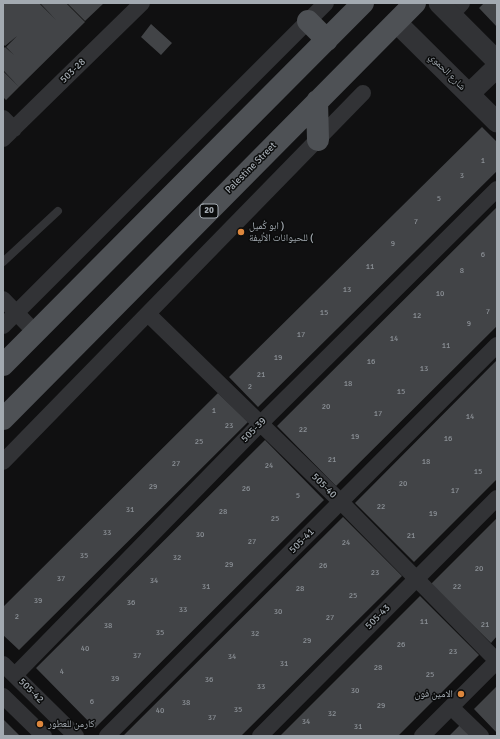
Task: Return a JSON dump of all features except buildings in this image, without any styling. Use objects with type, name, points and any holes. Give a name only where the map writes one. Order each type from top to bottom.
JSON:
[{"type":"main road","points":[[3,365],[363,3]]},
{"type":"main road","name":"Palestine Street","points":[[3,419],[415,3]]},
{"type":"main road","points":[[308,21],[327,40]]},
{"type":"main road","points":[[317,101],[318,140]]},
{"type":"street","name":"503-28","points":[[7,129],[142,3]]},
{"type":"street","points":[[3,326],[326,3]]},
{"type":"street","points":[[450,7],[497,61]]},
{"type":"street","name":"شارع الحموي","points":[[396,22],[497,122]]},
{"type":"street","points":[[469,94],[497,67]]},
{"type":"street","points":[[3,462],[363,94]]},
{"type":"street","name":"505-39","points":[[15,675],[261,423],[497,189]]},
{"type":"street","points":[[3,299],[35,332]]},
{"type":"street","name":"505-40","points":[[148,314],[341,502],[497,661]]},
{"type":"street","name":"505-41","points":[[107,736],[497,345]]},
{"type":"street","name":"505-43","points":[[260,736],[497,498]]},
{"type":"street","points":[[422,736],[497,661]]},
{"type":"street","name":"505-42","points":[[3,664],[76,736]]},
{"type":"street","points":[[3,696],[44,736]]},
{"type":"street","points":[[452,707],[480,736]]},
{"type":"lane","points":[[3,262],[58,211]]},
{"type":"place","name":"ابو كُميل ) للحيوانات الأليفة (","points":[[241,232]]},
{"type":"place","name":"الامين فون","points":[[461,694]]},
{"type":"place","name":"كارمن للعطور","points":[[40,724]]}]
